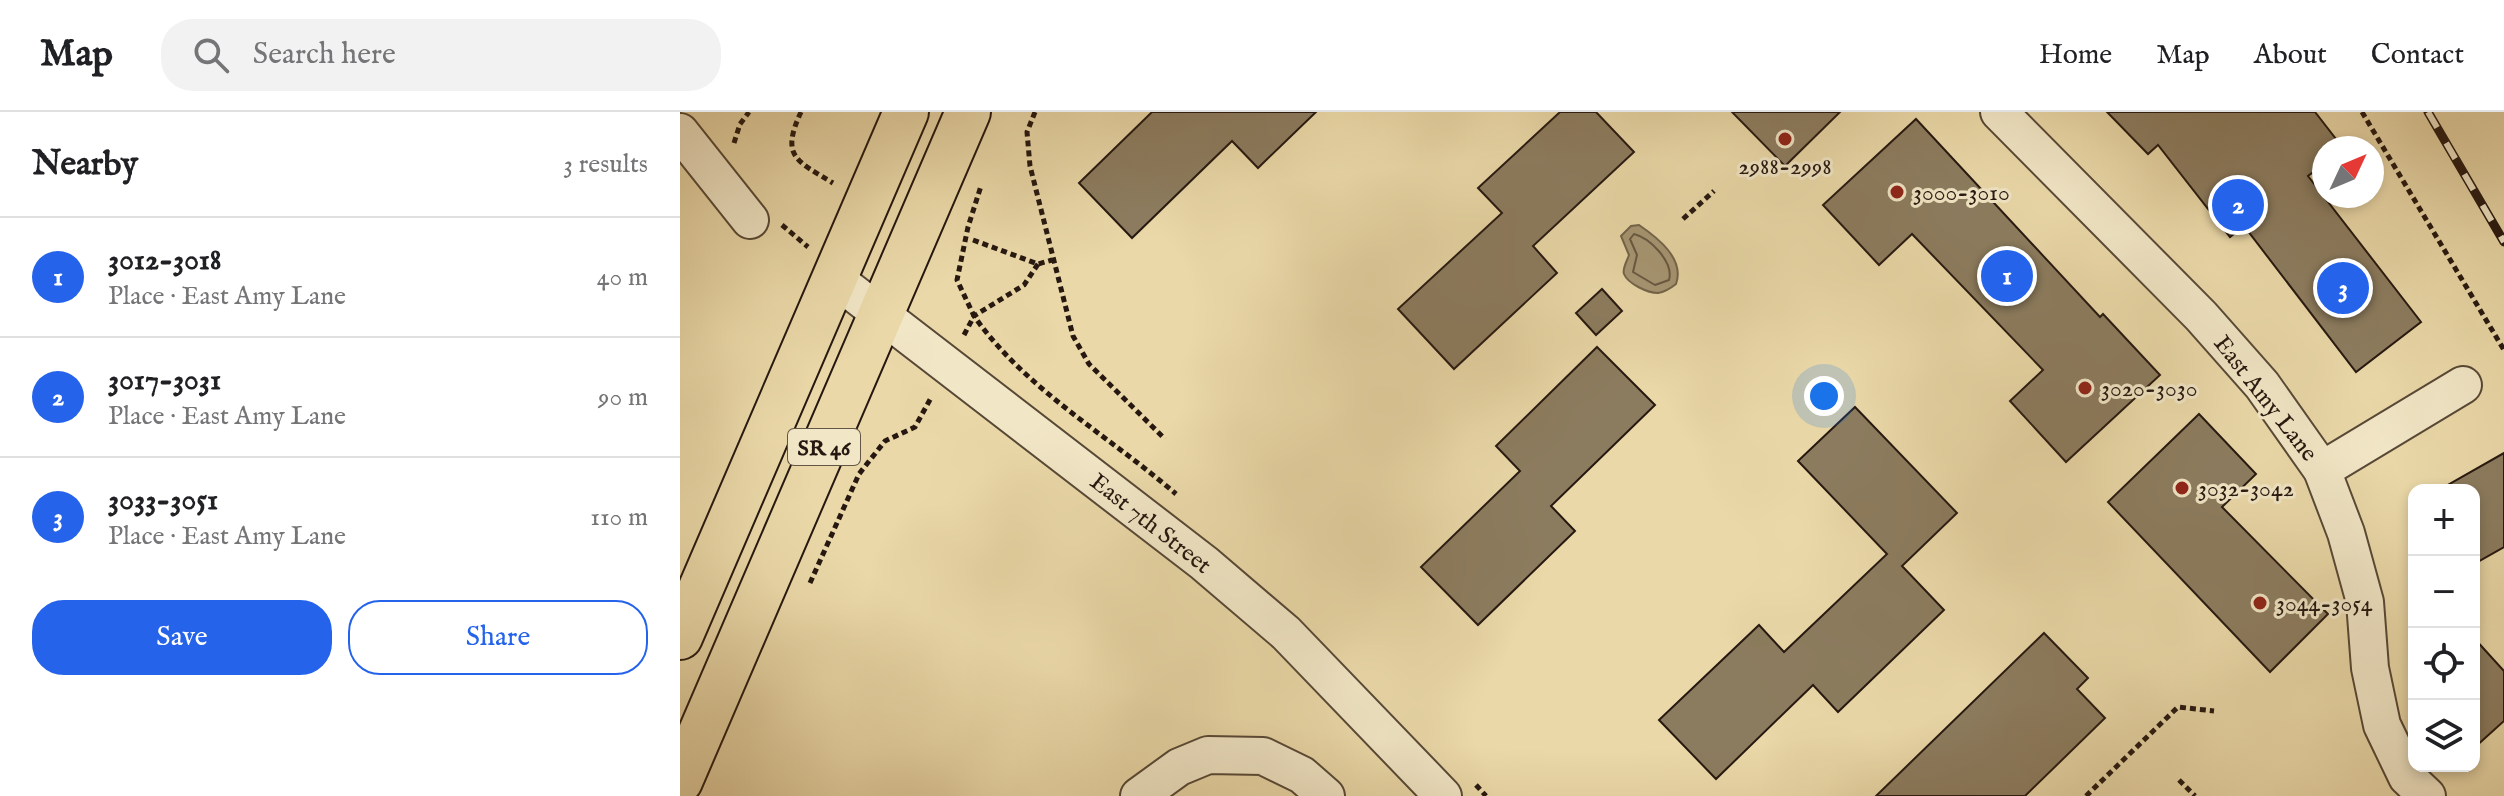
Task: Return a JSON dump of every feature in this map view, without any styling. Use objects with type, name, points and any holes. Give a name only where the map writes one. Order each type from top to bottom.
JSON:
[{"type":"highway","name":"SR 46","points":[[680,637],[906,112]]},
{"type":"highway","name":"SR 46","points":[[680,781],[968,112]]},
{"type":"street","name":"East Amy Lane","points":[[1999,112],[2201,316],[2262,385],[2322,470],[2346,533],[2365,602],[2370,668],[2382,725],[2407,777],[2427,796]]},
{"type":"street","points":[[680,132],[750,220]]},
{"type":"street","name":"East 7th Street","points":[[834,278],[1204,563],[1286,633],[1443,796]]},
{"type":"street","points":[[2322,470],[2463,385]]},
{"type":"street","points":[[1139,796],[1179,767],[1208,755],[1222,755],[1263,756],[1302,775],[1326,796]]},
{"type":"path","points":[[801,112],[794,128],[792,151],[797,161],[834,183]]},
{"type":"path","points":[[1035,112],[1027,132],[1030,166],[1073,336],[1089,364],[1165,439]]},
{"type":"path","points":[[2362,112],[2504,350]]},
{"type":"path","points":[[981,184],[957,280],[974,316],[992,341],[1041,386],[1144,467]]},
{"type":"path","points":[[1683,219],[1714,191]]},
{"type":"path","points":[[973,240],[1038,264],[1052,260]]},
{"type":"path","points":[[805,596],[859,474],[885,441],[915,427],[974,316],[1024,285],[1038,264]]},
{"type":"path","points":[[2086,796],[2178,707],[2214,711]]},
{"type":"path","points":[[2179,780],[2195,796]]},
{"type":"water","points":[[1639,225],[1668,250],[1677,266],[1676,284],[1663,292],[1644,290],[1624,274],[1629,255],[1621,236],[1631,226]]},
{"type":"building","points":[[1152,112],[1316,112],[1258,168],[1232,141],[1132,238],[1079,183]]},
{"type":"building","points":[[1560,112],[1596,112],[1634,152],[1533,246],[1557,273],[1454,369],[1398,309],[1502,213],[1478,188]]},
{"type":"building","name":"2988-2998","points":[[1732,112],[1840,112],[1785,166]]},
{"type":"building","points":[[2107,112],[2315,112],[2334,136],[2312,136],[2312,173],[2308,176],[2312,181],[2312,208],[2333,208],[2421,322],[2356,372],[2244,226],[2230,237],[2158,145],[2148,154]]},
{"type":"building","points":[[1916,119],[2100,317],[2103,314],[2160,375],[2066,462],[2010,401],[2043,370],[1912,234],[1879,265],[1823,205]]},
{"type":"building","points":[[1602,289],[1622,311],[1596,335],[1576,313]]},
{"type":"building","points":[[1597,347],[1655,405],[1551,506],[1575,531],[1478,625],[1421,567],[1520,471],[1496,446]]},
{"type":"building","points":[[1855,407],[1957,513],[1902,566],[1944,610],[1838,712],[1813,685],[1716,779],[1659,720],[1759,625],[1784,652],[1887,554],[1798,461]]},
{"type":"building","points":[[2199,414],[2256,474],[2222,507],[2328,614],[2270,672],[2108,502]]},
{"type":"building","points":[[2504,453],[2504,547],[2480,561],[2480,484],[2450,484]]},
{"type":"building","points":[[2044,633],[2088,678],[2077,689],[2105,718],[2025,796],[1876,796]]},
{"type":"building","points":[[2480,645],[2504,671],[2504,721],[2480,743]]},
{"type":"railway","points":[[2428,112],[2504,242]]},
{"type":"place","name":"2988-2998","points":[[1785,139]]},
{"type":"place","name":"3000-3010","points":[[1897,192]]},
{"type":"place","name":"3017-3031","points":[[2238,205]]},
{"type":"place","name":"3012-3018","points":[[2007,276]]},
{"type":"place","name":"3033-3051","points":[[2343,288]]},
{"type":"place","name":"3020-3030","points":[[2085,388]]},
{"type":"place","name":"3032-3042","points":[[2182,488]]},
{"type":"place","name":"3044-3054","points":[[2260,603]]}]
